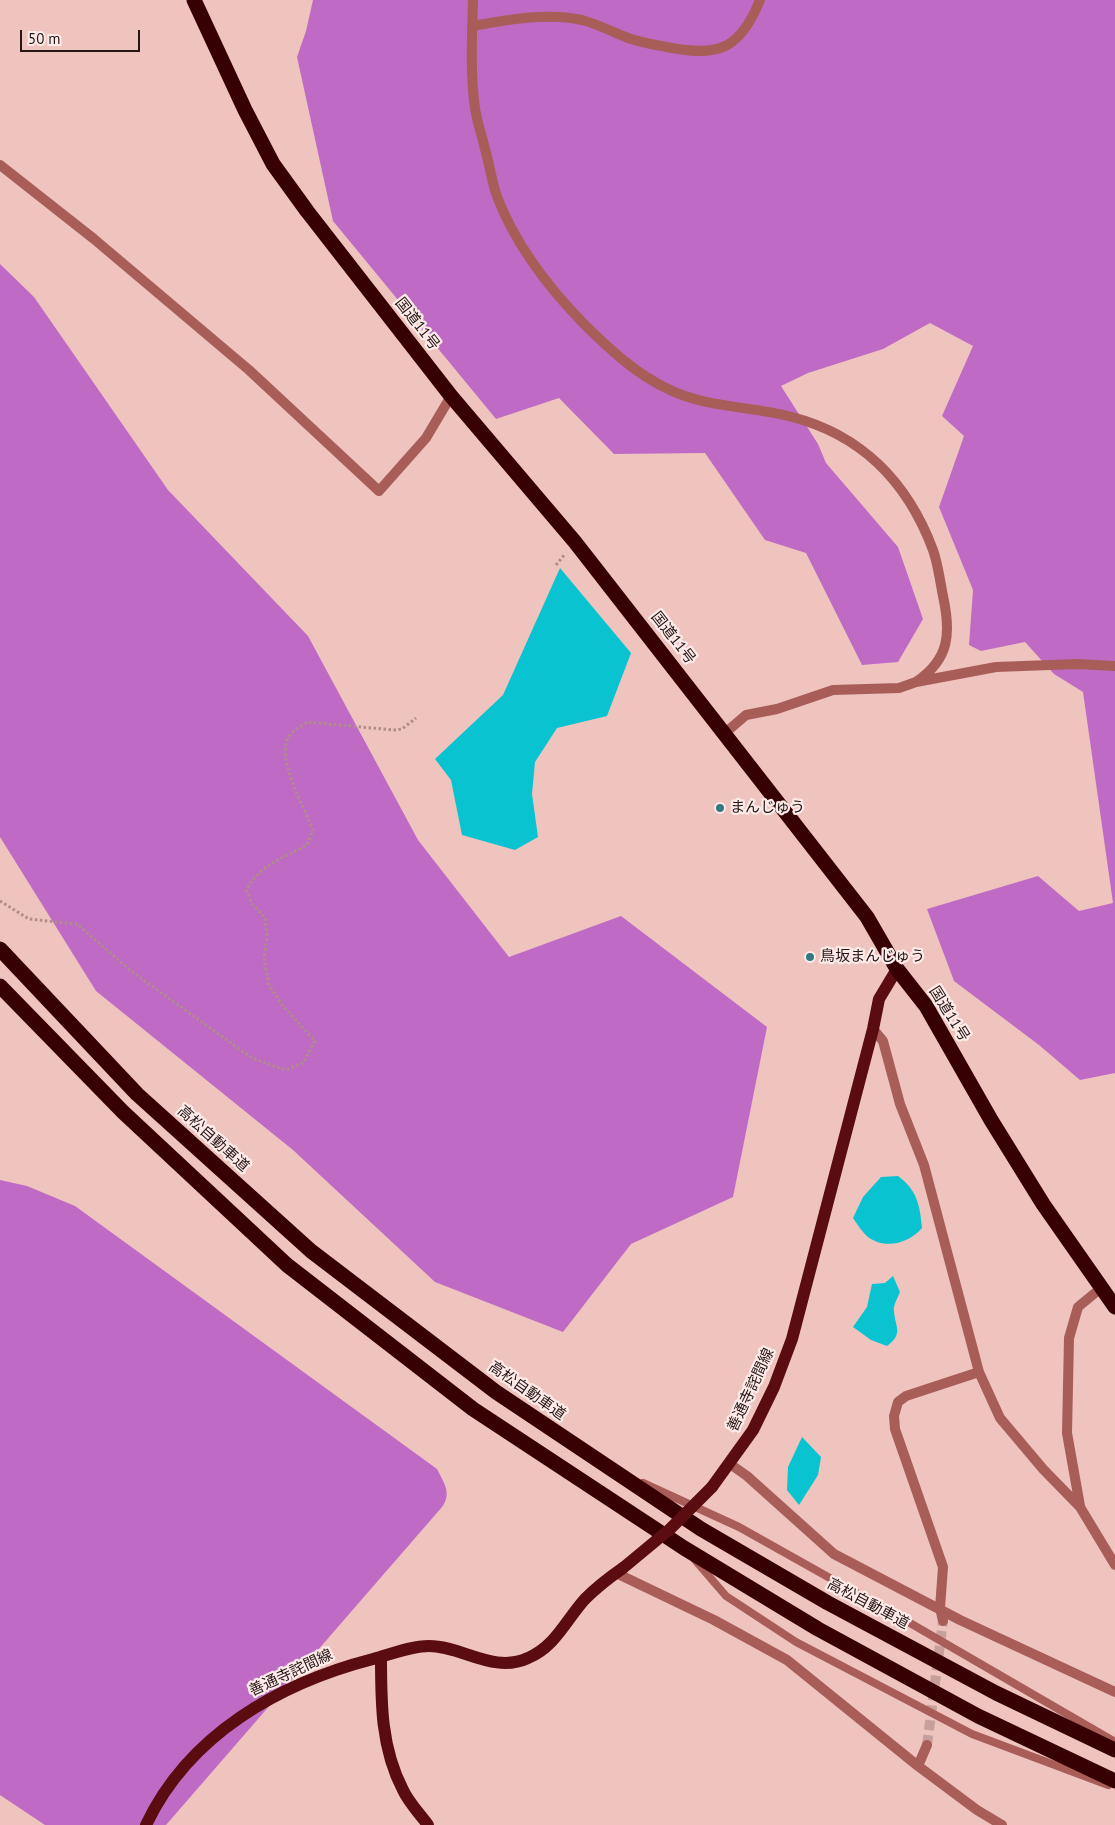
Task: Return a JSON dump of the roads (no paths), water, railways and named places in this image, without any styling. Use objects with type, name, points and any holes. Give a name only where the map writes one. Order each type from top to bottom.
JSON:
[{"type":"highway","name":"国道11号","points":[[194,0],[241,102],[273,164],[307,211],[451,396],[575,542],[867,917],[897,968],[926,1006],[991,1120],[1043,1204],[1115,1307]]},
{"type":"highway","name":"高松自動車道","points":[[0,949],[137,1094],[311,1250],[496,1392],[701,1529],[828,1603],[996,1693],[1115,1750]]},
{"type":"highway","points":[[0,986],[123,1112],[287,1265],[472,1409],[684,1548],[818,1629],[978,1716],[1115,1781]]},
{"type":"main road","name":"善通寺詫間線","points":[[146,1825],[153,1810],[196,1752],[228,1725],[265,1700],[310,1680],[345,1666],[429,1646],[490,1662],[510,1662],[528,1659],[553,1643],[568,1618],[580,1604],[670,1529],[712,1487],[753,1430],[774,1387],[792,1339],[873,1029],[879,999],[897,968]]},
{"type":"main road","points":[[381,1657],[381,1713],[390,1759],[404,1792],[428,1825]]},
{"type":"street","points":[[473,0],[475,108],[498,198],[512,230],[544,278],[583,322],[631,366],[667,389],[687,397],[792,417],[827,430],[856,445],[886,471],[910,501],[933,551],[948,620],[946,642],[940,659],[930,672],[916,682]]},
{"type":"street","points":[[472,26],[519,19],[564,18],[581,20],[604,27],[648,44],[704,52],[718,50],[732,42],[747,26],[760,0]]},
{"type":"street","points":[[0,165],[94,239],[249,370],[378,491],[426,438],[451,396]]},
{"type":"street","points":[[725,733],[746,715],[777,709],[833,690],[899,688],[916,682],[996,667],[1077,664],[1115,666]]},
{"type":"street","points":[[873,1029],[883,1041],[900,1104],[929,1181],[979,1372],[1000,1418],[1043,1469],[1080,1507],[1115,1564]]},
{"type":"street","points":[[1080,1507],[1067,1433],[1069,1338],[1078,1307],[1101,1288]]},
{"type":"street","points":[[943,1621],[940,1608],[943,1567],[906,1466],[895,1429],[894,1416],[898,1402],[906,1396],[979,1372]]},
{"type":"street","points":[[730,1464],[747,1476],[834,1554],[960,1620],[1115,1692]]},
{"type":"street","points":[[619,1570],[787,1660],[918,1766],[977,1810],[1002,1825]]},
{"type":"street","points":[[918,1766],[927,1745]]},
{"type":"lane","points":[[607,1466],[738,1527],[919,1628],[1115,1742]]},
{"type":"lane","points":[[684,1548],[726,1596],[796,1642],[972,1734],[1115,1788]]},
{"type":"water","points":[[560,568],[631,653],[607,716],[557,728],[535,762],[532,794],[538,837],[515,850],[462,835],[451,780],[435,759],[503,695]]},
{"type":"water","points":[[898,1176],[909,1187],[916,1199],[922,1228],[911,1238],[897,1243],[890,1244],[875,1241],[868,1237],[853,1218],[863,1197],[881,1177]]},
{"type":"water","points":[[893,1276],[900,1292],[894,1309],[897,1334],[887,1346],[871,1340],[853,1327],[867,1307],[872,1284],[885,1283]]},
{"type":"water","points":[[802,1437],[821,1457],[818,1475],[799,1505],[787,1490],[788,1467]]},
{"type":"tunnel","points":[[927,1745],[943,1621]]},
{"type":"place","name":"まんじゅう","points":[[720,808]]},
{"type":"place","name":"鳥坂まんじゅう","points":[[810,957]]}]
